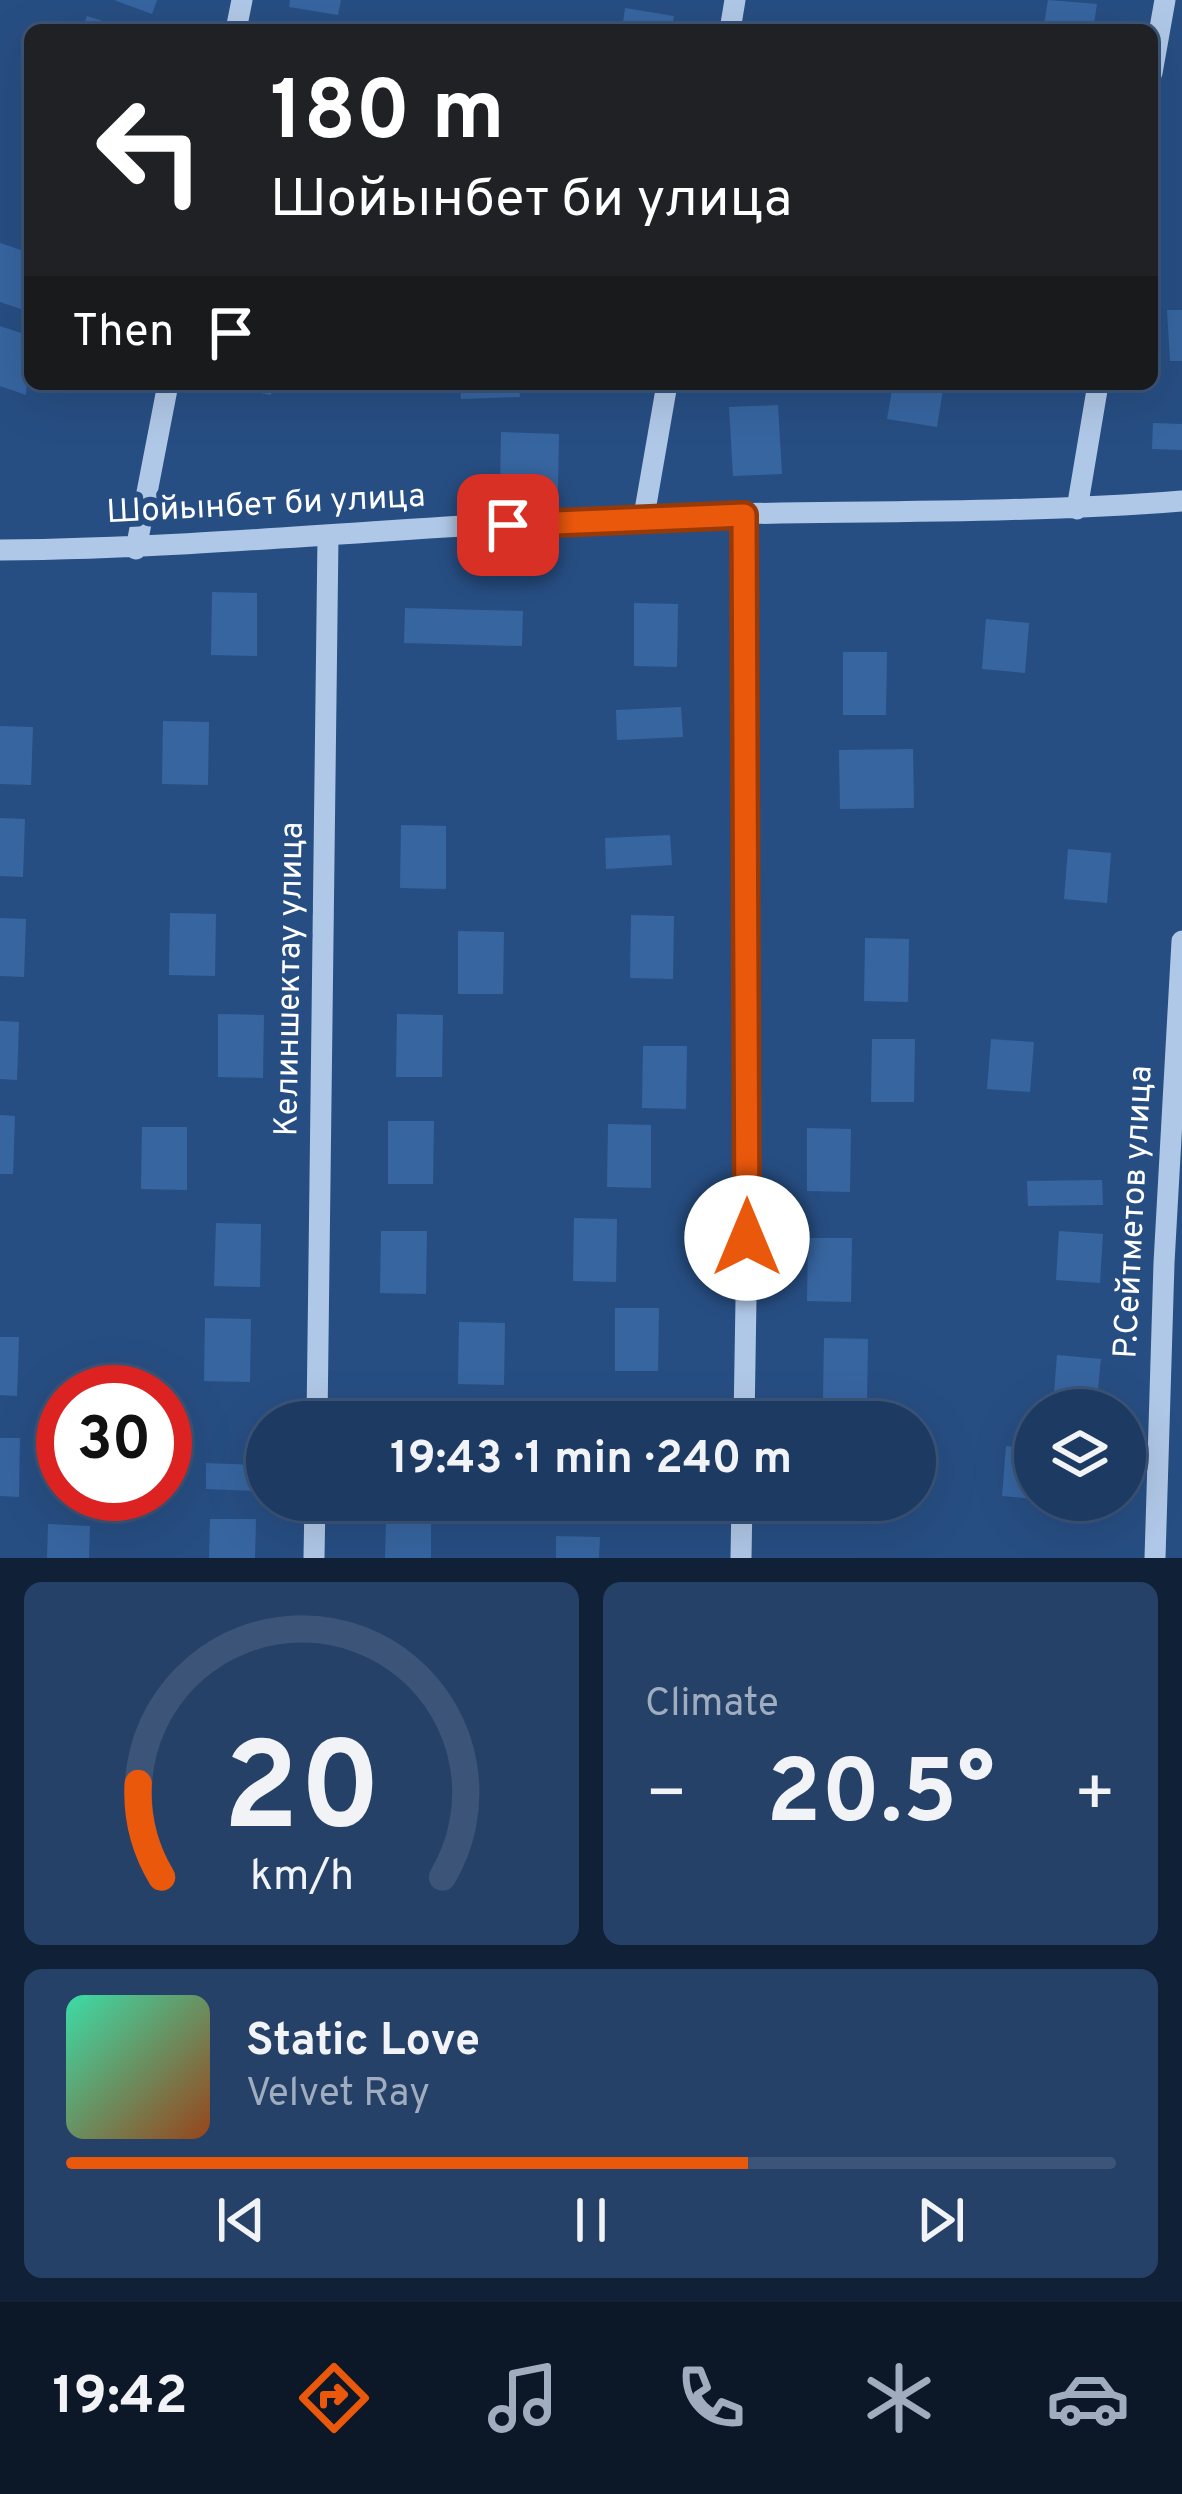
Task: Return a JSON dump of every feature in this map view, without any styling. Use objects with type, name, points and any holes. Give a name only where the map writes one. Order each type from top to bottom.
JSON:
[{"type":"street","points":[[1158,39],[1165,0]]},
{"type":"street","points":[[136,549],[167,390]]},
{"type":"street","points":[[644,516],[666,390]]},
{"type":"street","points":[[1077,509],[1097,390]]},
{"type":"street","name":"Шойынбет би улица","points":[[0,550],[136,549],[644,516],[1077,509],[1182,501]]},
{"type":"street","points":[[744,515],[744,1401]]},
{"type":"street","name":"Келиншектау улица","points":[[317,1401],[328,536]]},
{"type":"street","name":"Р.Сейтметов улица","points":[[1155,1558],[1164,1263],[1182,941]]},
{"type":"street","points":[[314,1558],[315,1521]]},
{"type":"street","points":[[741,1558],[742,1521]]},
{"type":"building","points":[[114,0],[157,0],[152,14]]},
{"type":"building","points":[[290,0],[341,0],[338,15],[289,7]]},
{"type":"building","points":[[1048,0],[1097,4],[1094,24],[1044,24]]},
{"type":"building","points":[[625,8],[674,16],[673,24],[623,24]]},
{"type":"building","points":[[87,16],[112,24],[84,24]]},
{"type":"building","points":[[0,243],[24,251],[24,310],[0,302]]},
{"type":"building","points":[[1167,310],[1182,310],[1182,361],[1170,361]]},
{"type":"building","points":[[0,326],[24,334],[26,395],[0,386]]},
{"type":"building","points":[[460,390],[519,390],[520,397],[461,399]]},
{"type":"building","points":[[892,390],[943,390],[937,427],[887,419]]},
{"type":"building","points":[[778,405],[782,474],[733,476],[729,407]]},
{"type":"building","points":[[1153,423],[1182,424],[1182,450],[1152,449]]},
{"type":"building","points":[[501,432],[559,434],[558,490],[500,489]]},
{"type":"building","points":[[212,592],[257,593],[257,656],[211,655]]},
{"type":"building","points":[[634,603],[678,604],[677,667],[634,666]]},
{"type":"building","points":[[405,608],[523,611],[522,646],[404,643]]},
{"type":"building","points":[[986,619],[1029,623],[1025,673],[982,669]]},
{"type":"building","points":[[843,652],[887,652],[886,715],[843,715]]},
{"type":"building","points":[[681,707],[683,737],[617,740],[616,710]]},
{"type":"building","points":[[163,721],[209,722],[208,785],[162,784]]},
{"type":"building","points":[[0,726],[33,727],[31,785],[0,784]]},
{"type":"building","points":[[913,749],[914,808],[840,809],[839,750]]},
{"type":"building","points":[[0,818],[25,819],[23,877],[0,876]]},
{"type":"building","points":[[401,825],[446,826],[446,889],[400,888]]},
{"type":"building","points":[[670,835],[672,865],[606,869],[605,838]]},
{"type":"building","points":[[1068,849],[1111,853],[1107,903],[1064,899]]},
{"type":"building","points":[[170,913],[216,914],[215,976],[169,975]]},
{"type":"building","points":[[631,915],[674,916],[673,979],[630,978]]},
{"type":"building","points":[[0,918],[26,919],[24,977],[0,976]]},
{"type":"building","points":[[458,931],[504,932],[503,994],[458,994]]},
{"type":"building","points":[[865,938],[909,939],[908,1002],[864,1001]]},
{"type":"building","points":[[218,1014],[264,1015],[263,1078],[218,1077]]},
{"type":"building","points":[[397,1014],[443,1015],[442,1077],[396,1077]]},
{"type":"building","points":[[0,1021],[19,1022],[17,1080],[0,1079]]},
{"type":"building","points":[[872,1039],[915,1039],[914,1102],[871,1102]]},
{"type":"building","points":[[991,1039],[1034,1042],[1030,1092],[987,1089]]},
{"type":"building","points":[[643,1046],[687,1046],[686,1109],[642,1108]]},
{"type":"building","points":[[0,1115],[15,1116],[13,1174],[0,1174]]},
{"type":"building","points":[[388,1121],[434,1121],[433,1184],[388,1184]]},
{"type":"building","points":[[608,1124],[651,1125],[651,1188],[607,1187]]},
{"type":"building","points":[[142,1127],[187,1127],[187,1190],[141,1189]]},
{"type":"building","points":[[807,1128],[851,1129],[850,1192],[807,1191]]},
{"type":"building","points":[[1102,1180],[1103,1205],[1028,1206],[1027,1181]]},
{"type":"building","points":[[574,1218],[617,1219],[616,1282],[573,1281]]},
{"type":"building","points":[[216,1223],[261,1224],[260,1287],[214,1286]]},
{"type":"building","points":[[381,1231],[427,1231],[426,1294],[380,1293]]},
{"type":"building","points":[[1059,1231],[1103,1234],[1100,1283],[1056,1280]]},
{"type":"building","points":[[808,1238],[852,1238],[851,1302],[807,1301]]},
{"type":"building","points":[[615,1308],[659,1308],[658,1371],[615,1371]]},
{"type":"building","points":[[205,1318],[251,1319],[250,1382],[204,1381]]},
{"type":"building","points":[[459,1322],[505,1323],[504,1385],[458,1384]]},
{"type":"building","points":[[0,1337],[19,1337],[17,1396],[0,1395]]},
{"type":"building","points":[[824,1338],[868,1339],[867,1401],[823,1401]]},
{"type":"building","points":[[1057,1355],[1101,1359],[1098,1389],[1054,1389]]},
{"type":"building","points":[[0,1438],[20,1438],[19,1497],[0,1496]]},
{"type":"building","points":[[1006,1446],[1014,1447],[1014,1497],[1002,1496]]},
{"type":"building","points":[[206,1463],[246,1465],[246,1491],[206,1489]]},
{"type":"building","points":[[210,1519],[256,1521],[255,1558],[209,1558]]},
{"type":"building","points":[[386,1521],[431,1522],[431,1558],[385,1558]]},
{"type":"building","points":[[48,1524],[90,1526],[89,1558],[47,1558]]},
{"type":"building","points":[[556,1536],[600,1537],[599,1558],[556,1558]]},
{"type":"route","points":[[508,525],[744,515],[747,1238]]}]
